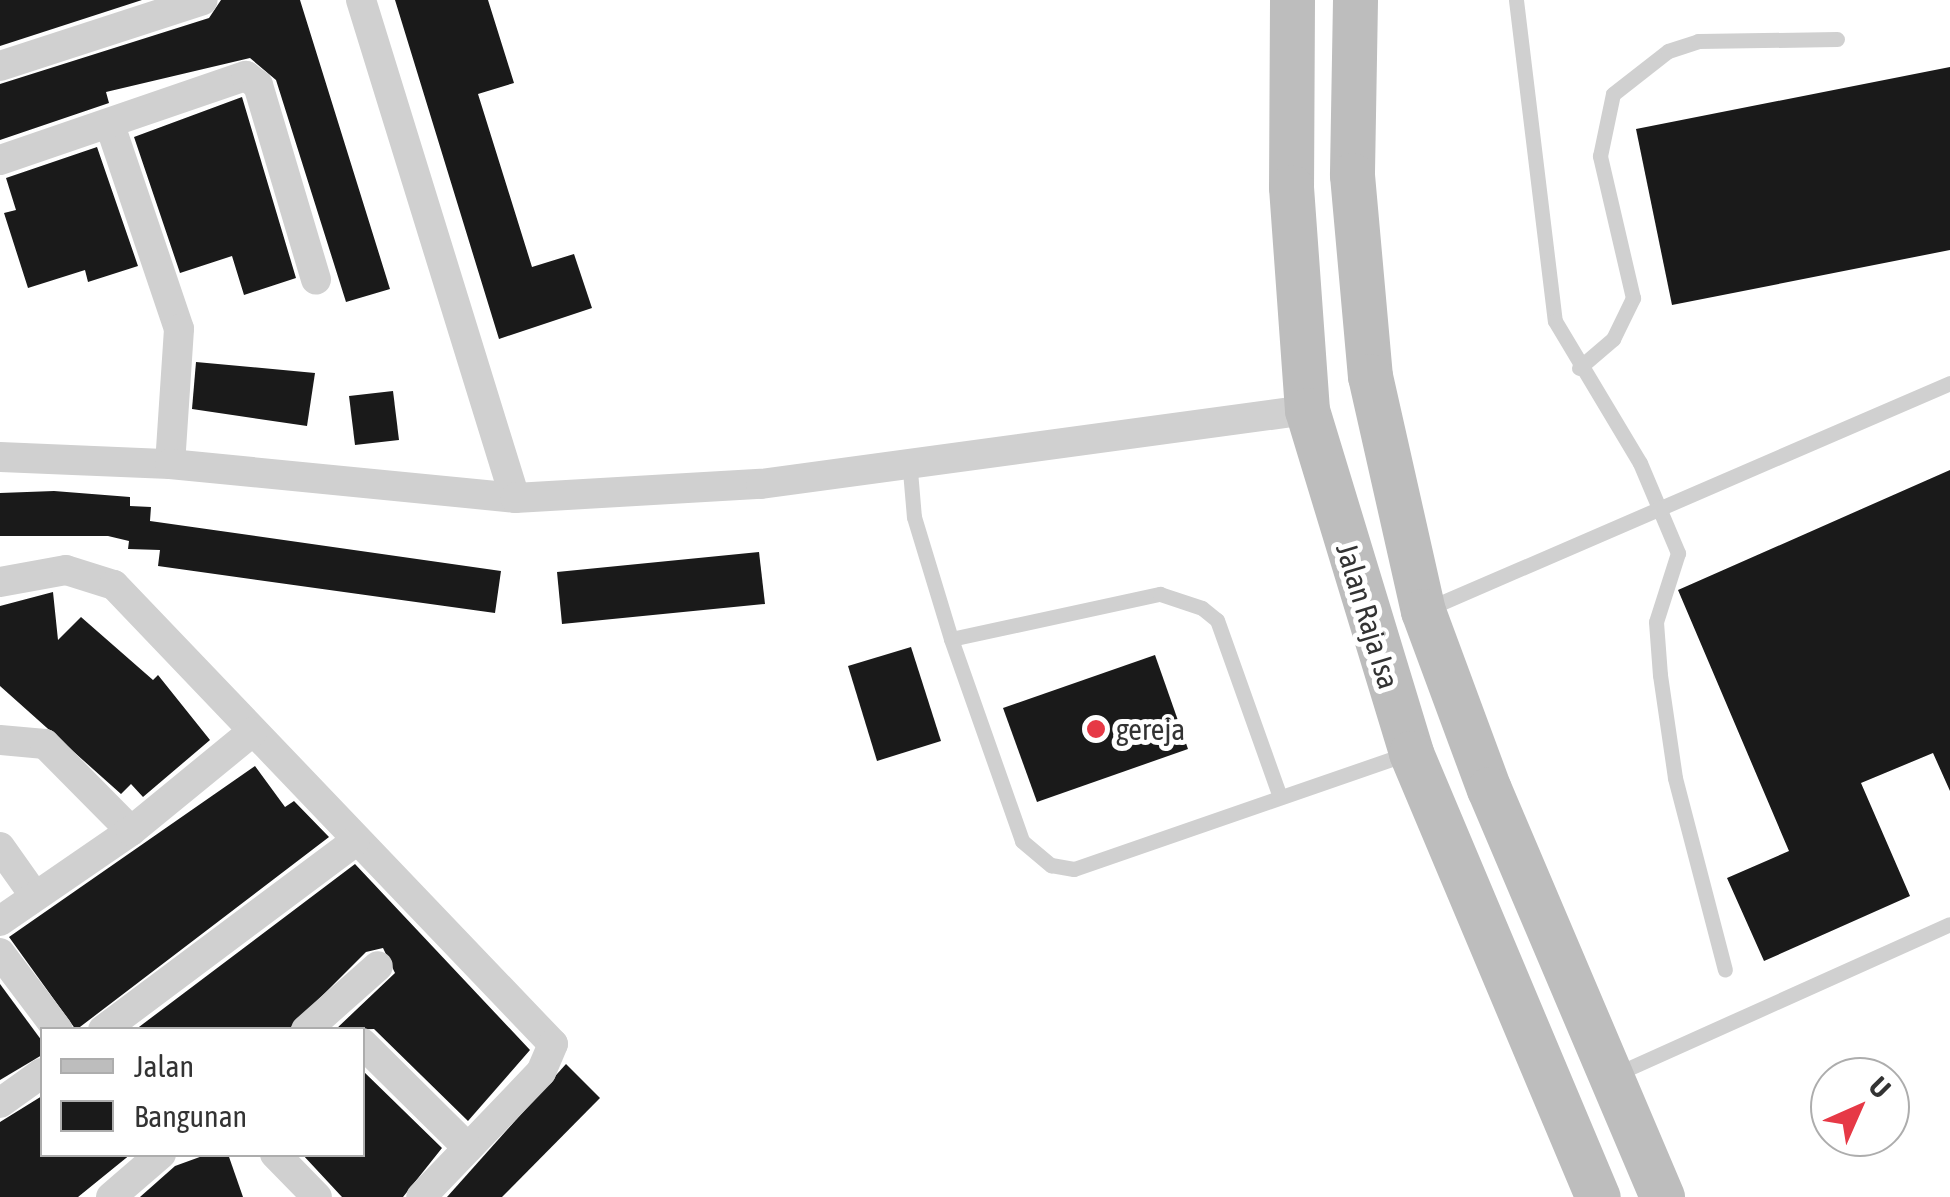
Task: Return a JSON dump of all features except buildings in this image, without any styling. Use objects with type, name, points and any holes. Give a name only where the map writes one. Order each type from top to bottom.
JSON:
[{"type":"main road","name":"Jalan Raja Isa","points":[[1292,0],[1291,187],[1307,410],[1411,753],[1598,1197]]},
{"type":"main road","name":"Jalan Raja Isa","points":[[1355,0],[1352,175],[1370,376],[1424,611],[1662,1197]]},
{"type":"main road","points":[[1371,624],[1424,611]]},
{"type":"street","points":[[0,66],[203,0]]},
{"type":"street","points":[[360,0],[515,498]]},
{"type":"street","points":[[0,160],[110,125],[239,76],[254,81],[316,280]]},
{"type":"street","points":[[110,125],[179,329],[170,464]]},
{"type":"street","points":[[0,457],[170,464],[515,498],[760,484],[909,459],[1307,410]]},
{"type":"street","points":[[0,582],[66,570],[101,577],[556,1050],[421,1197]]},
{"type":"street","points":[[0,921],[131,831],[252,732]]},
{"type":"street","points":[[0,740],[45,744],[131,831]]},
{"type":"street","points":[[107,1027],[354,842]]},
{"type":"street","points":[[0,847],[34,895]]},
{"type":"street","points":[[0,953],[56,1027]]},
{"type":"street","points":[[328,1023],[378,966]]},
{"type":"street","points":[[365,1046],[468,1148]]},
{"type":"street","points":[[0,1104],[40,1075]]},
{"type":"street","points":[[111,1197],[157,1157]]},
{"type":"street","points":[[278,1157],[317,1197]]},
{"type":"lane","points":[[1516,0],[1549,295],[1579,368],[1662,509],[1678,553],[1656,622],[1660,675],[1675,778],[1725,970]]},
{"type":"lane","points":[[1579,368],[1614,339],[1634,298],[1600,156],[1613,94],[1668,51],[1698,42],[1837,39]]},
{"type":"lane","points":[[1424,611],[1950,384]]},
{"type":"lane","points":[[909,459],[914,516],[951,639],[1022,841],[1052,864],[1074,869],[1411,753]]},
{"type":"lane","points":[[951,639],[1160,594],[1202,608],[1224,637],[1280,797]]},
{"type":"lane","points":[[1610,1076],[1950,924]]},
{"type":"place","name":"gereja","points":[[1096,729]]}]
